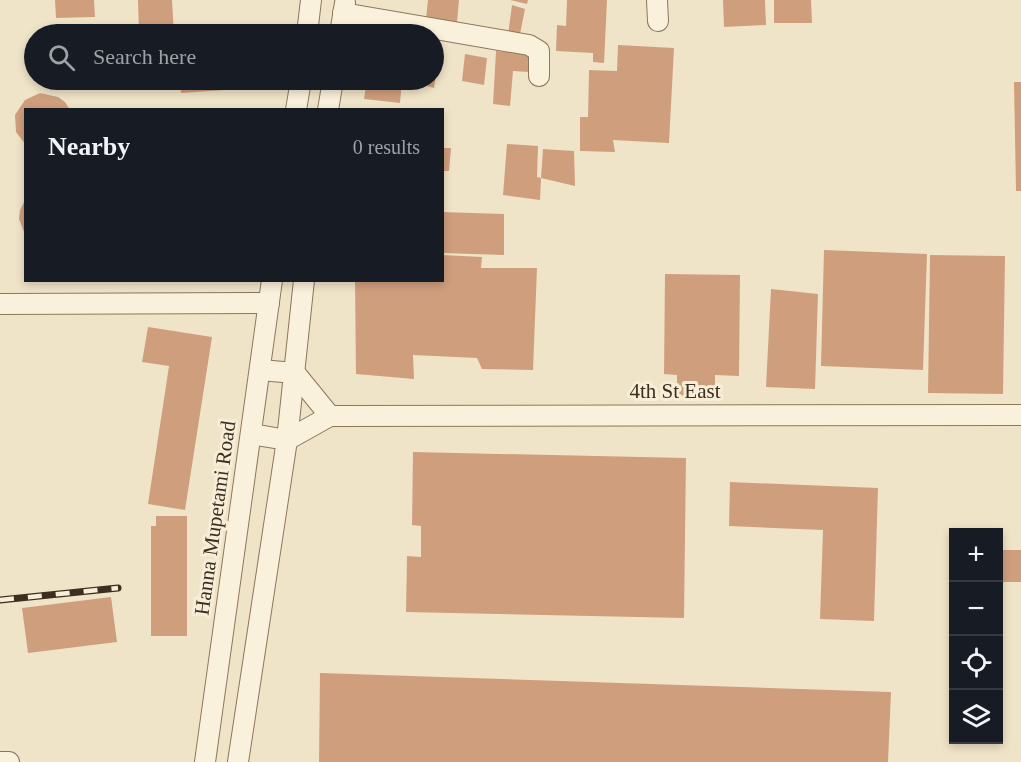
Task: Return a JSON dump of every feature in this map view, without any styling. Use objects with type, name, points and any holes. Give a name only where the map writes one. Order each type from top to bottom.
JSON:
[{"type":"street","points":[[308,24],[311,0]]},
{"type":"street","points":[[657,0],[658,21]]},
{"type":"street","points":[[341,24],[344,7],[427,24]]},
{"type":"street","points":[[444,28],[529,45],[539,51],[539,76]]},
{"type":"street","points":[[296,108],[299,90]]},
{"type":"street","points":[[328,108],[331,90]]},
{"type":"street","name":"Hanna Mupetami Road","points":[[205,762],[273,282]]},
{"type":"street","points":[[240,758],[295,373],[304,282]]},
{"type":"street","points":[[0,304],[269,303]]},
{"type":"street","points":[[260,370],[295,373],[330,416]]},
{"type":"street","name":"4th St East","points":[[286,440],[330,416],[1021,415]]},
{"type":"street","points":[[251,434],[286,440]]},
{"type":"street","points":[[0,762],[9,762]]},
{"type":"building","points":[[55,0],[94,0],[95,17],[56,18]]},
{"type":"building","points":[[138,0],[172,0],[173,24],[139,24]]},
{"type":"building","points":[[428,0],[459,0],[457,22],[426,19]]},
{"type":"building","points":[[510,0],[528,0],[527,4]]},
{"type":"building","points":[[567,0],[607,0],[604,63],[593,62],[593,53],[556,51],[557,25],[566,26]]},
{"type":"building","points":[[723,0],[765,0],[766,25],[724,27]]},
{"type":"building","points":[[774,0],[811,0],[812,23],[774,23]]},
{"type":"building","points":[[512,5],[525,9],[519,39],[508,35]]},
{"type":"building","points":[[618,45],[674,48],[669,143],[613,140],[615,152],[580,151],[580,117],[588,117],[589,70],[617,71]]},
{"type":"building","points":[[496,51],[530,54],[529,72],[513,71],[510,106],[493,104]]},
{"type":"building","points":[[465,54],[487,58],[484,85],[462,81]]},
{"type":"building","points":[[1014,82],[1021,82],[1021,191],[1016,191]]},
{"type":"building","points":[[181,90],[224,90],[181,93]]},
{"type":"building","points":[[365,90],[401,90],[400,103],[364,99]]},
{"type":"building","points":[[40,93],[58,97],[69,108],[24,108],[24,142],[16,132],[15,115],[25,100]]},
{"type":"building","points":[[507,144],[538,146],[537,177],[541,178],[540,200],[503,195]]},
{"type":"building","points":[[444,148],[451,148],[449,171],[444,171]]},
{"type":"building","points":[[543,149],[574,151],[575,186],[541,178]]},
{"type":"building","points":[[24,202],[24,232],[19,219]]},
{"type":"building","points":[[444,212],[504,214],[504,255],[444,253]]},
{"type":"building","points":[[824,250],[927,254],[923,370],[821,366]]},
{"type":"building","points":[[444,255],[482,257],[481,268],[537,268],[533,370],[482,369],[477,358],[413,355],[414,379],[356,374],[355,282],[444,282]]},
{"type":"building","points":[[930,255],[1005,256],[1003,394],[928,393]]},
{"type":"building","points":[[665,274],[740,275],[739,376],[715,375],[715,397],[677,397],[677,375],[664,374]]},
{"type":"building","points":[[771,289],[818,294],[815,389],[766,387]]},
{"type":"building","points":[[148,327],[212,337],[185,510],[148,504],[169,366],[142,362]]},
{"type":"building","points":[[413,452],[686,458],[684,618],[406,612],[407,556],[421,557],[421,526],[412,525]]},
{"type":"building","points":[[730,482],[878,488],[874,621],[820,619],[823,530],[729,526]]},
{"type":"building","points":[[156,516],[187,516],[187,636],[151,636],[151,526],[156,526]]},
{"type":"building","points":[[1003,550],[1021,550],[1021,582],[1003,582]]},
{"type":"building","points":[[111,597],[117,642],[28,653],[22,608]]},
{"type":"building","points":[[320,673],[891,692],[888,762],[319,762]]},
{"type":"railway","points":[[0,600],[118,588]]}]
